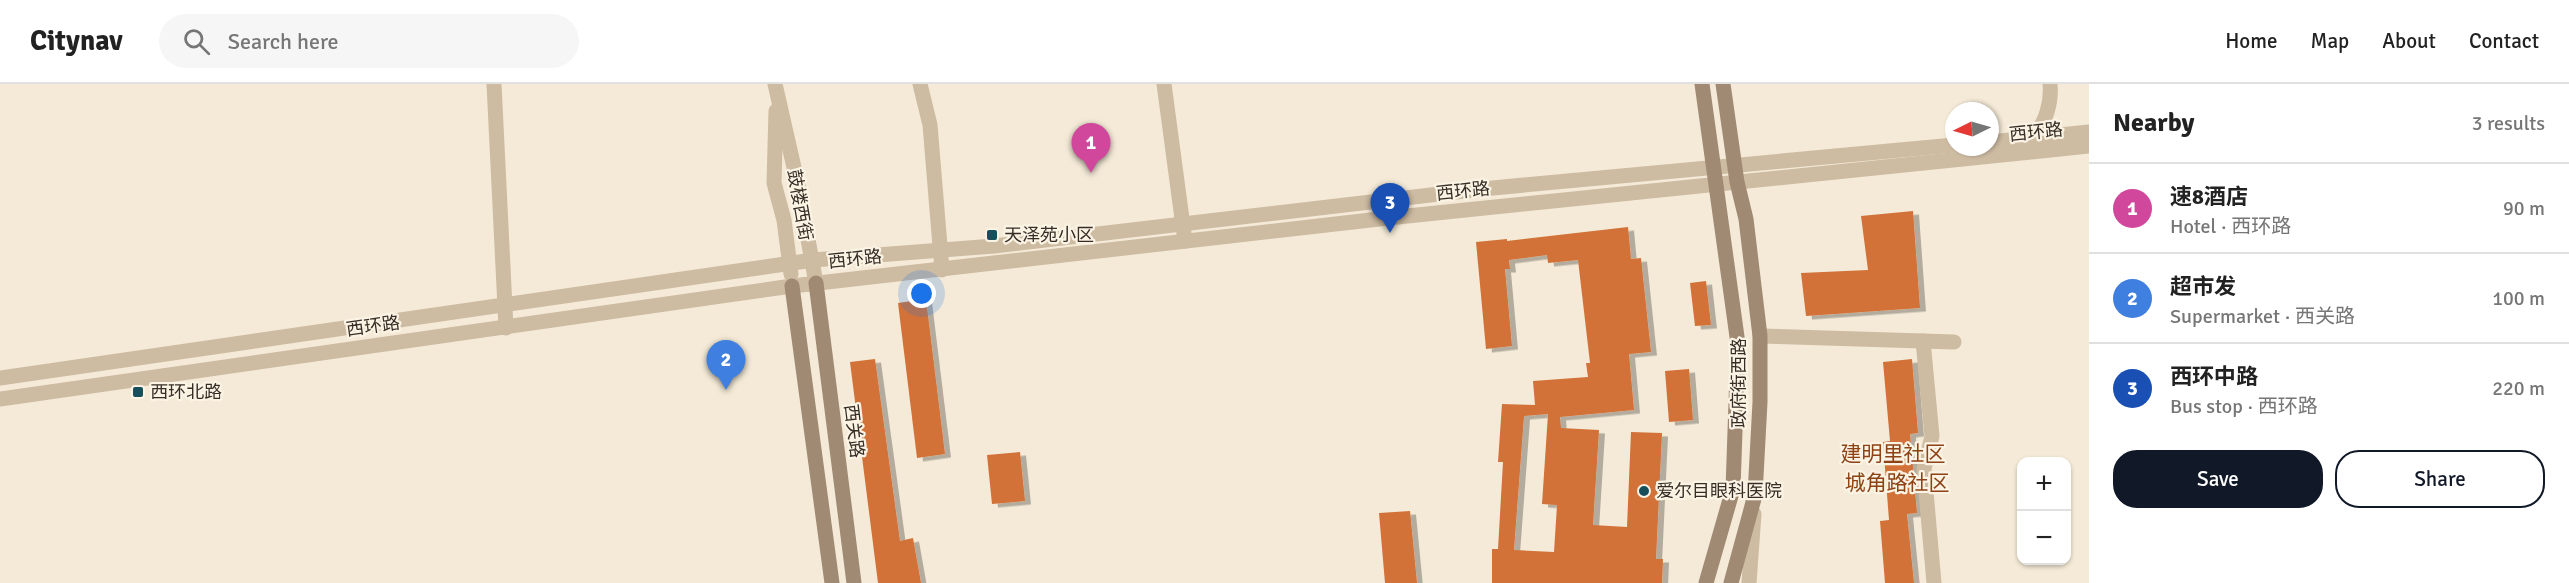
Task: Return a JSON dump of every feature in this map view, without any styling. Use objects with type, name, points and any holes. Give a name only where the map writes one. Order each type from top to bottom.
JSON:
[{"type":"main road","name":"政府街西路","points":[[1702,84],[1738,344],[1733,489],[1706,583]]},
{"type":"main road","name":"政府街西路","points":[[1723,84],[1736,174],[1746,219],[1760,336],[1760,402],[1755,495],[1731,583]]},
{"type":"main road","name":"西关路","points":[[816,283],[854,583]]},
{"type":"main road","points":[[792,286],[832,583]]},
{"type":"street","points":[[494,84],[506,328]]},
{"type":"street","points":[[920,84],[930,125],[942,270]]},
{"type":"street","points":[[1164,84],[1185,241]]},
{"type":"street","points":[[2035,138],[2046,118],[2051,98],[2050,84]]},
{"type":"street","name":"鼓楼西街","points":[[776,90],[798,185],[816,283]]},
{"type":"street","name":"鼓楼西街","points":[[776,90],[774,183],[784,220],[792,286]]},
{"type":"street","name":"西环路","points":[[1999,141],[2089,132]]},
{"type":"street","points":[[1716,176],[1945,146]]},
{"type":"street","name":"西环路","points":[[1736,174],[2089,146]]},
{"type":"street","name":"西环路","points":[[0,378],[813,260],[940,250],[1482,189],[1716,176]]},
{"type":"street","name":"西环路","points":[[0,399],[792,286],[942,270],[1716,176]]},
{"type":"street","points":[[1760,336],[1954,342]]},
{"type":"street","points":[[1923,341],[1932,436],[1924,469],[1934,583]]},
{"type":"street","points":[[1749,583],[1755,495]]},
{"type":"building","points":[[1913,211],[1920,308],[1806,316],[1801,273],[1868,270],[1861,216]]},
{"type":"building","points":[[1628,227],[1631,259],[1641,258],[1651,352],[1629,354],[1634,410],[1560,417],[1561,428],[1599,430],[1593,525],[1627,527],[1631,432],[1662,433],[1656,559],[1663,559],[1662,583],[1492,583],[1492,549],[1498,549],[1503,462],[1498,462],[1502,404],[1535,405],[1533,381],[1588,377],[1586,363],[1590,363],[1578,260],[1548,263],[1547,255],[1509,260],[1510,269],[1505,269],[1512,346],[1486,349],[1476,242],[1507,239],[1507,241]],"holes":[[[1548,414],[1542,504],[1557,505],[1554,552],[1514,550],[1524,416]]]},
{"type":"building","points":[[1706,281],[1711,325],[1695,326],[1690,283]]},
{"type":"building","points":[[926,299],[945,454],[917,458],[898,303]]},
{"type":"building","points":[[875,359],[900,541],[913,538],[921,583],[878,583],[850,362]]},
{"type":"building","points":[[1912,359],[1918,433],[1910,434],[1917,513],[1907,514],[1914,583],[1885,583],[1880,521],[1889,520],[1883,442],[1890,441],[1883,362]]},
{"type":"building","points":[[1689,369],[1693,420],[1669,422],[1665,371]]},
{"type":"building","points":[[1020,452],[1025,501],[992,504],[987,455]]},
{"type":"building","points":[[1410,511],[1417,583],[1385,583],[1379,513]]},
{"type":"place","name":"速8酒店","points":[[1091,173]]},
{"type":"place","name":"西环中路","points":[[1390,233]]},
{"type":"place","name":"天泽苑小区","points":[[992,235]]},
{"type":"place","name":"超市发","points":[[726,390]]},
{"type":"place","name":"西环北路","points":[[138,392]]},
{"type":"place","name":"爱尔目眼科医院","points":[[1644,491]]},
{"type":"district","name":"建明里社区","points":[[1893,454]]},
{"type":"district","name":"城角路社区","points":[[1897,483]]}]
